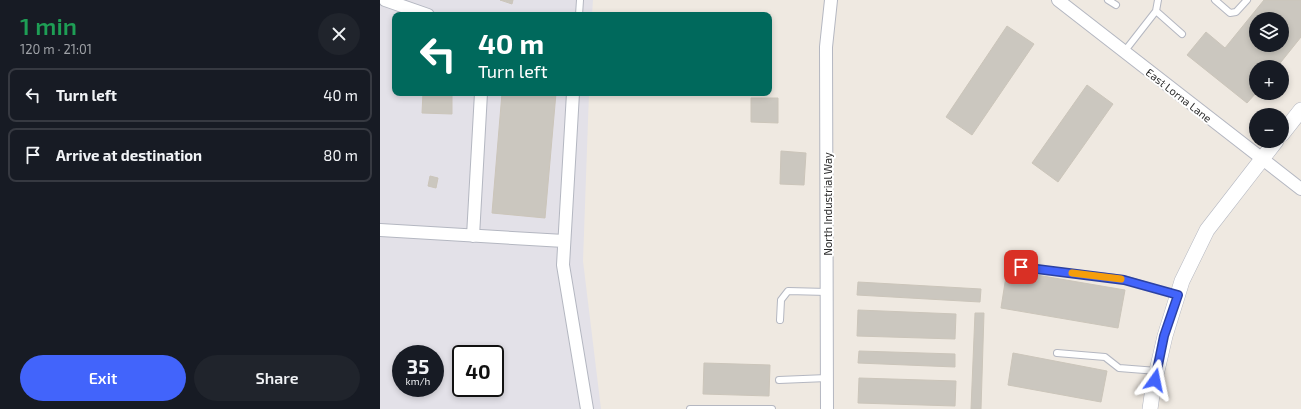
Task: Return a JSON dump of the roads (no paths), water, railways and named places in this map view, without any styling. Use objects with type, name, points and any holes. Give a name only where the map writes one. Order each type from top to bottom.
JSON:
[{"type":"street","points":[[385,0],[419,12]]},
{"type":"street","name":"North Industrial Way","points":[[827,409],[826,47],[831,0]]},
{"type":"street","name":"East Lorna Lane","points":[[1063,1],[1124,52],[1301,189]]},
{"type":"street","points":[[473,236],[482,96]]},
{"type":"street","points":[[573,96],[563,265],[587,409]]},
{"type":"street","points":[[1289,125],[1301,110]]},
{"type":"street","points":[[1150,409],[1164,336],[1182,281],[1207,230],[1271,148]]},
{"type":"street","points":[[380,230],[564,241]]},
{"type":"lane","points":[[579,12],[580,0]]},
{"type":"lane","points":[[1108,0],[1116,5]]},
{"type":"lane","points":[[1124,52],[1156,11],[1158,0]]},
{"type":"lane","points":[[1215,0],[1230,13],[1236,12],[1247,0]]},
{"type":"lane","points":[[1156,11],[1182,34]]},
{"type":"lane","points":[[1021,267],[1124,280],[1178,295]]},
{"type":"lane","points":[[780,320],[781,300],[788,291],[827,292]]},
{"type":"lane","points":[[1057,353],[1105,357],[1119,368],[1157,371]]},
{"type":"lane","points":[[779,380],[827,378]]},
{"type":"lane","points":[[690,409],[772,409]]}]
